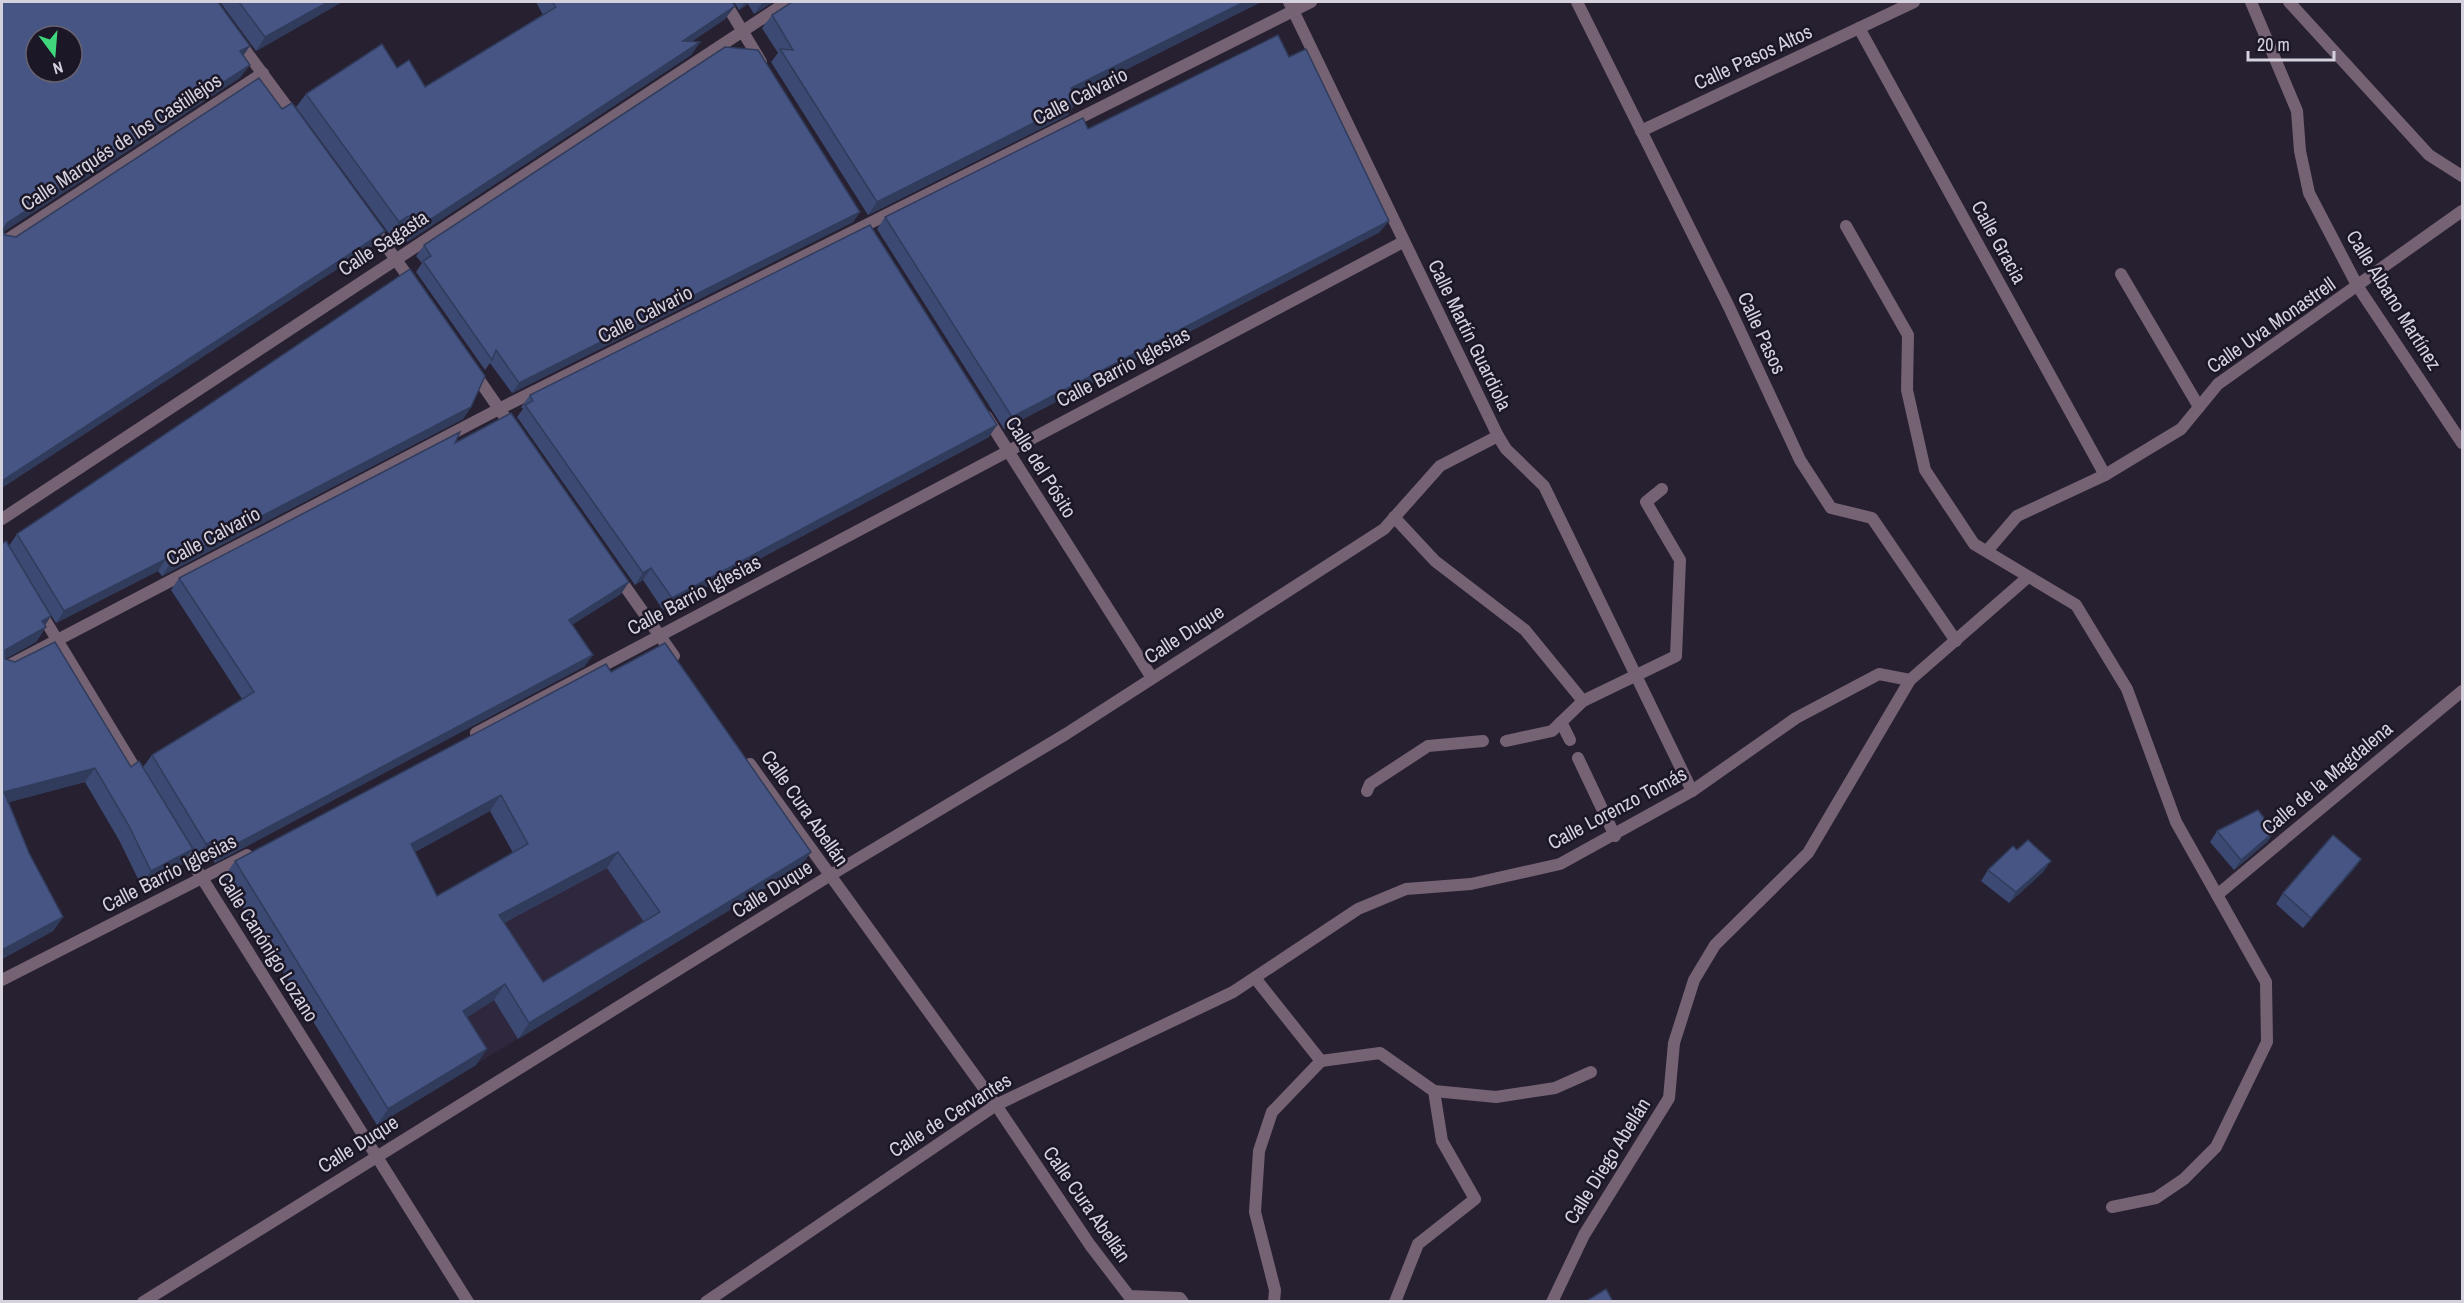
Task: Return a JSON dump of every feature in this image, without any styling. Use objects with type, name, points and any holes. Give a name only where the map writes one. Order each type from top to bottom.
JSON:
[{"type":"street","points":[[725,2],[766,70]]},
{"type":"street","name":"Calle Sagasta","points":[[2,519],[787,2]]},
{"type":"street","name":"Calle Calvario","points":[[2,669],[499,409],[866,225],[1291,6],[1311,2]]},
{"type":"street","name":"Calle Pasos","points":[[1577,2],[1729,308],[1800,460],[1831,508],[1872,518],[1956,641]]},
{"type":"street","name":"Calle Pasos Altos","points":[[1641,131],[1914,2]]},
{"type":"street","name":"Calle Albano Martínez","points":[[2253,2],[2297,111],[2300,151],[2309,193],[2358,287],[2463,443]]},
{"type":"street","points":[[2289,2],[2429,156],[2463,176]]},
{"type":"street","name":"Calle Martín Guardiola","points":[[1291,6],[1498,436],[1506,449],[1544,486],[1692,791]]},
{"type":"street","points":[[230,28],[305,131]]},
{"type":"street","name":"Calle Gracia","points":[[1859,28],[2104,475]]},
{"type":"street","name":"Calle Marqués de los Castillejos","points":[[2,243],[263,73]]},
{"type":"street","name":"Calle Uva Monastrell","points":[[1988,551],[2017,516],[2104,475],[2181,429],[2218,384],[2463,211]]},
{"type":"street","points":[[368,219],[421,296]]},
{"type":"street","points":[[1846,226],[1908,335],[1907,390],[1925,470],[1974,544],[2076,605],[2127,689],[2176,822],[2266,981],[2267,1042],[2216,1148],[2184,1179],[2156,1198],[2112,1207]]},
{"type":"street","name":"Calle Barrio Iglesias","points":[[462,741],[1403,242]]},
{"type":"street","points":[[2121,274],[2199,407]]},
{"type":"street","points":[[467,362],[519,437]]},
{"type":"street","name":"Calle del Pósito","points":[[976,401],[1152,678]]},
{"type":"street","name":"Calle Duque","points":[[143,1302],[829,876],[1066,734],[1384,529],[1440,466],[1498,436]]},
{"type":"street","points":[[1506,741],[1552,731],[1582,701],[1676,656],[1680,560],[1647,502],[1662,489]]},
{"type":"street","points":[[1394,517],[1434,561],[1525,630],[1582,701]]},
{"type":"street","points":[[606,560],[680,664]]},
{"type":"street","name":"Calle Diego Abellán","points":[[1552,1302],[1584,1235],[1669,1098],[1674,1043],[1694,980],[1715,945],[1808,853],[1910,680],[2028,577]]},
{"type":"street","points":[[32,600],[147,789]]},
{"type":"street","name":"Calle Lorenzo Tomás","points":[[1233,992],[1358,909],[1406,889],[1471,884],[1560,864],[1615,836],[1692,791],[1796,718],[1879,674],[1910,680]]},
{"type":"street","name":"Calle de la Magdalena","points":[[2217,895],[2463,691]]},
{"type":"street","points":[[1561,722],[1570,740]]},
{"type":"street","points":[[1367,791],[1370,784],[1428,746],[1483,741]]},
{"type":"street","name":"Calle Cura Abellán","points":[[741,751],[996,1105],[1090,1245],[1129,1296],[1180,1298],[1183,1302]]},
{"type":"street","points":[[1578,758],[1615,836]]},
{"type":"street","name":"Calle Canónigo Lozano","points":[[172,829],[468,1302]]},
{"type":"street","name":"Calle Barrio Iglesias","points":[[2,980],[254,851]]},
{"type":"street","points":[[1255,978],[1321,1061]]},
{"type":"street","name":"Calle de Cervantes","points":[[706,1302],[996,1105],[1233,992]]},
{"type":"street","points":[[1274,1302],[1275,1290],[1255,1212],[1259,1151],[1272,1112],[1321,1061],[1380,1053],[1434,1091],[1496,1097],[1555,1088],[1591,1072]]},
{"type":"street","points":[[1395,1302],[1418,1244],[1475,1199],[1442,1141],[1434,1091]]},
{"type":"shaded area","points":[[637,822],[707,923],[377,1125],[301,1002]]},
{"type":"building","points":[[2,2],[218,2],[250,46],[240,51],[250,65],[7,223],[3,230],[5,235],[16,237],[259,78],[282,109],[292,103],[385,231],[2,481]]},
{"type":"building","points":[[239,2],[328,2],[265,37]]},
{"type":"building","points":[[552,2],[732,2],[735,6],[683,41],[700,42],[416,229],[408,216],[399,222],[306,94],[382,44],[397,68],[409,60],[425,87],[556,7]]},
{"type":"building","points":[[792,2],[1244,2],[1071,88],[1077,101],[877,202],[780,49],[793,50],[772,15]]},
{"type":"building","points":[[1278,35],[1289,57],[1306,49],[1389,221],[1012,417],[885,217],[1083,118],[1088,129]]},
{"type":"building","points":[[725,47],[758,50],[860,212],[519,383],[496,350],[492,360],[423,261],[431,256],[424,245]]},
{"type":"building","points":[[870,225],[997,425],[672,598],[651,568],[643,573],[525,405],[533,401],[530,395]]},
{"type":"building","points":[[410,269],[485,376],[471,407],[170,564],[166,559],[64,611],[17,534]]},
{"type":"building","points":[[511,413],[629,582],[569,620],[593,655],[223,851],[215,840],[206,844],[152,755],[254,692],[179,578],[460,432],[455,443]]},
{"type":"building","points":[[6,541],[51,616],[42,621],[46,627],[5,650],[5,659],[15,662],[55,642],[131,767],[139,761],[193,849],[151,871],[129,826],[95,768],[4,792],[29,853],[63,917],[2,950],[2,544]]},
{"type":"building","points":[[665,643],[811,852],[529,1023],[505,984],[463,1011],[487,1049],[388,1109],[235,861],[606,664],[611,672]],"holes":[[[501,795],[528,844],[437,896],[411,844]],[[618,852],[660,912],[543,982],[499,915]]]},
{"type":"building","points":[[2258,810],[2274,832],[2241,860],[2217,831]]},
{"type":"building","points":[[2333,835],[2361,859],[2311,918],[2283,893]]},
{"type":"building","points":[[2028,840],[2051,861],[2016,892],[1988,870],[2013,846],[2017,850]]},
{"type":"building","points":[[1606,1289],[1613,1302],[1585,1302]]}]
